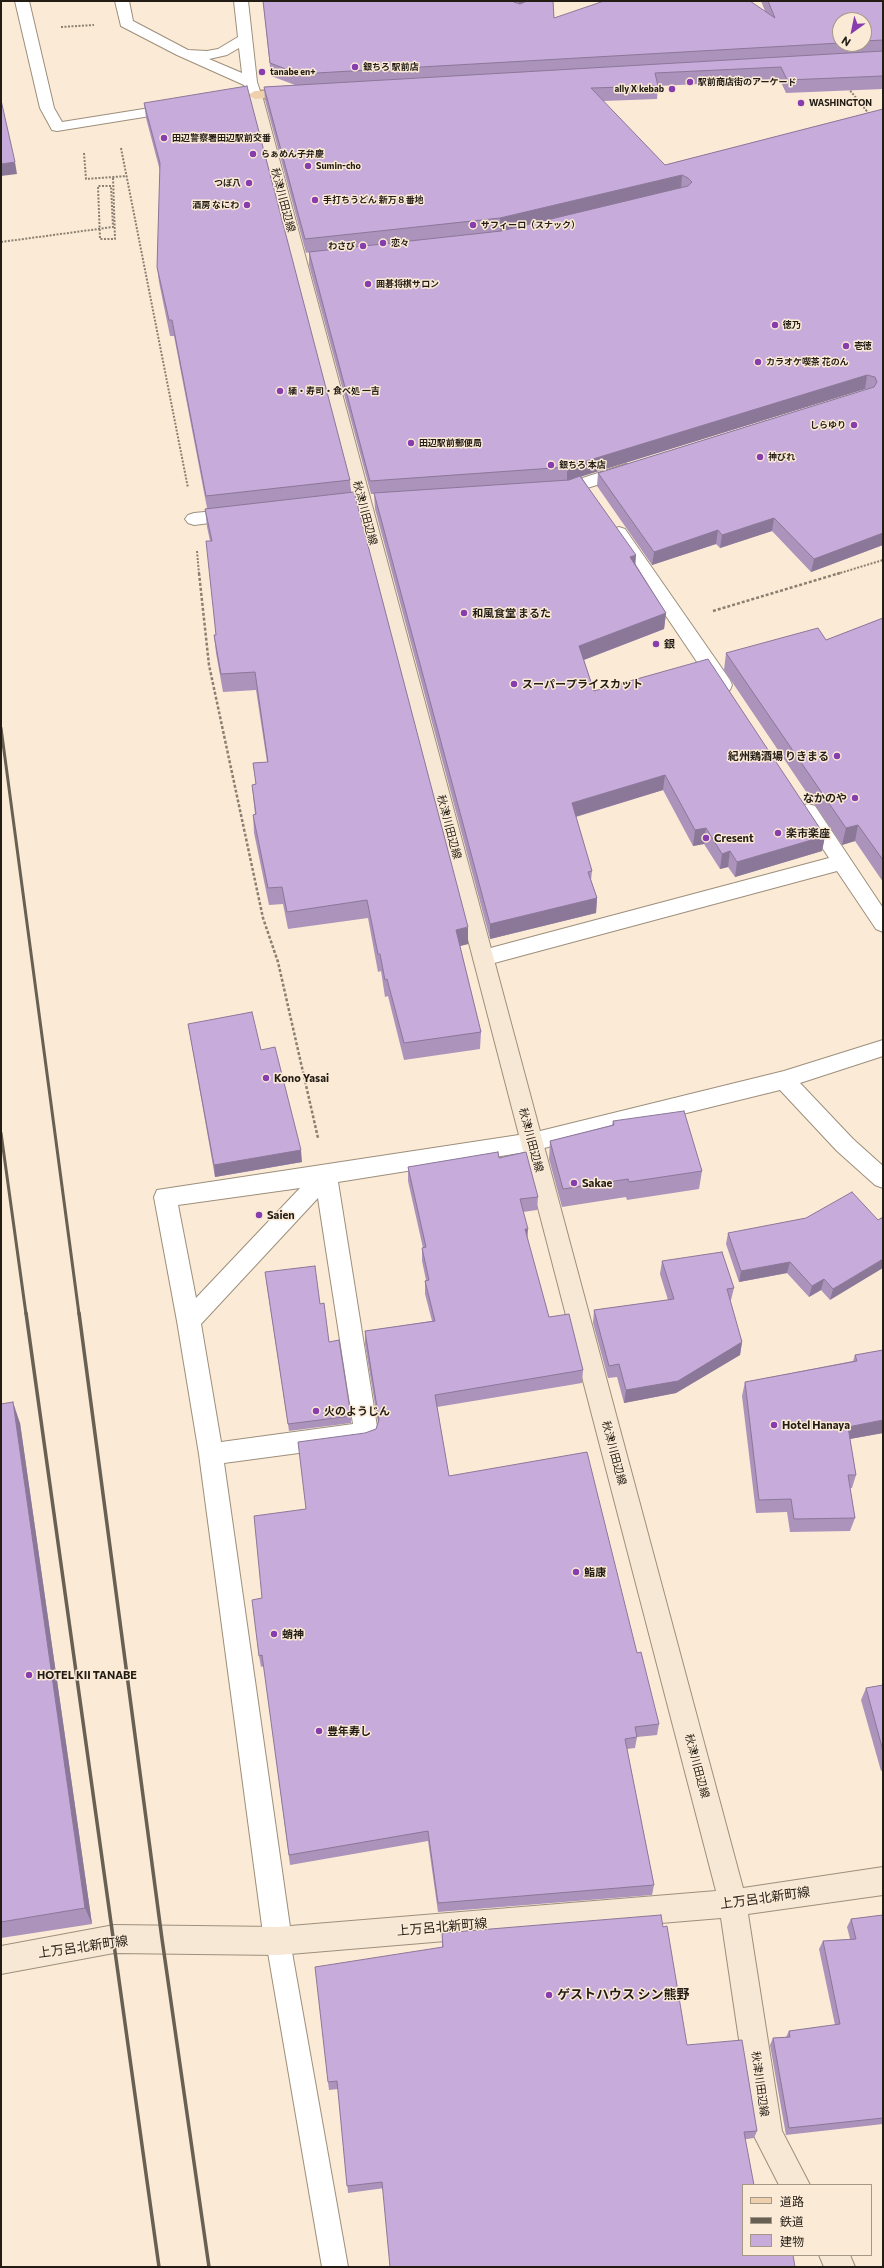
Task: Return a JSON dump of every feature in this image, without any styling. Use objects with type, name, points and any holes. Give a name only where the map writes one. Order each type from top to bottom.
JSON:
[{"type":"main road","points":[[249,91],[310,92]]},
{"type":"main road","name":"秋津川田辺線","points":[[249,91],[306,259],[362,502],[733,1903],[768,2134],[794,2184]]},
{"type":"main road","name":"上万呂北新町線","points":[[1,1960],[114,1939],[278,1941],[733,1903],[883,1881]]},
{"type":"main road","points":[[834,2256],[840,2267]]},
{"type":"street","points":[[22,1],[47,108],[57,128],[190,106]]},
{"type":"street","points":[[122,1],[126,23],[182,52],[249,91]]},
{"type":"street","points":[[241,1],[249,91]]},
{"type":"street","points":[[182,52],[207,55],[222,52],[245,39]]},
{"type":"street","points":[[536,491],[568,488],[588,490],[643,465]]},
{"type":"street","points":[[194,519],[255,513]]},
{"type":"street","points":[[607,516],[680,620],[732,699]]},
{"type":"street","points":[[798,796],[883,924]]},
{"type":"street","points":[[483,958],[841,862]]},
{"type":"street","points":[[278,1941],[211,1454],[189,1321],[165,1197],[326,1175],[532,1142],[784,1080],[883,1048]]},
{"type":"street","points":[[784,1080],[845,1145],[883,1179]]},
{"type":"street","points":[[189,1321],[326,1175]]},
{"type":"street","points":[[211,1454],[366,1433],[326,1175]]},
{"type":"lane","points":[[278,1941],[335,2267]]},
{"type":"path","points":[[29,29],[126,23]]},
{"type":"path","points":[[847,83],[849,91],[872,117]]},
{"type":"path","points":[[114,118],[127,176],[194,519],[209,665],[263,918],[278,962],[326,1175]]},
{"type":"path","points":[[97,121],[82,156],[86,179],[127,176]]},
{"type":"path","points":[[1,242],[112,227],[111,186],[98,186],[100,239],[115,238],[113,178]]},
{"type":"path","points":[[680,620],[883,560]]},
{"type":"building","points":[[263,1],[511,1],[520,4],[527,1],[553,1],[554,18],[604,1],[750,1],[775,18],[768,1],[883,1],[883,40],[872,41],[872,12],[832,12],[832,43],[299,74],[270,63]]},
{"type":"building","points":[[883,51],[883,76],[787,80],[781,67],[655,73],[658,86],[591,88],[665,165],[883,109],[883,533],[814,559],[774,518],[722,535],[718,530],[654,552],[598,473],[874,387],[877,382],[875,377],[867,375],[567,467],[370,481],[309,252],[501,231],[688,186],[692,182],[682,175],[500,218],[305,239],[264,87]]},
{"type":"building","points":[[247,86],[350,480],[206,496],[172,320],[169,320],[157,267],[160,163],[144,103]]},
{"type":"building","points":[[1,100],[15,162],[1,164]]},
{"type":"building","points":[[580,476],[636,555],[630,557],[666,613],[579,646],[594,691],[708,659],[825,836],[737,862],[730,851],[722,854],[706,828],[695,830],[665,775],[572,803],[592,871],[588,872],[597,898],[490,924],[374,493],[569,480]]},
{"type":"building","points":[[354,492],[468,927],[456,930],[481,1032],[404,1043],[387,979],[385,980],[380,954],[378,954],[367,900],[287,912],[282,887],[268,888],[253,815],[256,814],[252,785],[256,784],[253,763],[268,762],[255,672],[221,674],[214,635],[216,635],[206,541],[212,541],[205,509]]},
{"type":"building","points":[[883,618],[883,860],[858,825],[846,828],[726,653],[818,628],[826,640]]},
{"type":"building","points":[[252,1012],[261,1050],[275,1047],[301,1150],[214,1165],[188,1024]]},
{"type":"building","points":[[684,1111],[702,1171],[629,1182],[628,1179],[563,1189],[550,1141],[614,1125],[613,1121]]},
{"type":"building","points":[[498,1152],[499,1158],[526,1152],[538,1197],[520,1199],[528,1229],[525,1229],[549,1317],[569,1314],[583,1370],[435,1395],[449,1476],[587,1452],[637,1653],[641,1652],[659,1724],[635,1727],[637,1737],[625,1739],[654,1885],[438,1903],[428,1831],[289,1855],[262,1655],[259,1656],[252,1600],[262,1598],[254,1516],[306,1509],[298,1442],[365,1433],[376,1429],[379,1420],[365,1331],[435,1321],[425,1281],[429,1280],[422,1248],[426,1247],[408,1167]]},
{"type":"building","points":[[852,1192],[878,1220],[883,1217],[883,1259],[833,1289],[824,1279],[812,1286],[790,1262],[741,1271],[728,1233],[806,1218]]},
{"type":"building","points":[[722,1252],[734,1288],[727,1289],[742,1342],[678,1381],[626,1390],[619,1364],[609,1366],[594,1310],[674,1299],[662,1261]]},
{"type":"building","points":[[315,1266],[320,1304],[324,1303],[329,1342],[339,1340],[351,1416],[288,1424],[265,1272]]},
{"type":"building","points":[[883,1350],[883,1420],[848,1427],[856,1475],[848,1475],[855,1518],[794,1519],[791,1499],[759,1500],[745,1382],[857,1361],[855,1355]]},
{"type":"building","name":"HOTEL KII TANABE","points":[[13,1402],[85,1908],[1,1922],[1,1404]]},
{"type":"building","points":[[883,1685],[883,1751],[866,1688]]},
{"type":"building","points":[[661,1915],[663,1927],[667,1926],[687,2045],[742,2040],[757,2131],[744,2132],[754,2184],[742,2184],[742,2256],[793,2256],[795,2267],[390,2267],[382,2182],[347,2186],[337,2081],[328,2082],[315,1967],[443,1947],[442,1933]]},
{"type":"building","points":[[883,1915],[883,2118],[789,2128],[773,2038],[790,2037],[789,2031],[840,2024],[823,1941],[856,1939],[851,1919]]},
{"type":"railway","points":[[1,728],[79,1314]]},
{"type":"railway","points":[[1,1133],[26,1314]]},
{"type":"railway","points":[[26,1313],[159,2267]]},
{"type":"railway","points":[[79,1313],[162,1939],[209,2267]]},
{"type":"place","name":"銀ちろ 駅前店","points":[[355,67]]},
{"type":"place","name":"tanabe en+","points":[[262,72]]},
{"type":"place","name":"駅前商店街のアーケード","points":[[690,82]]},
{"type":"place","name":"ally X kebab","points":[[672,89]]},
{"type":"place","name":"WASHINGTON","points":[[801,103]]},
{"type":"place","name":"田辺警察署田辺駅前交番","points":[[164,138]]},
{"type":"place","name":"らぁめん子弁慶","points":[[253,154]]},
{"type":"place","name":"Sumin-cho","points":[[308,166]]},
{"type":"place","name":"つぼ八","points":[[249,183]]},
{"type":"place","name":"手打ちうどん 新万８番地","points":[[315,200]]},
{"type":"place","name":"酒房 なにわ","points":[[247,205]]},
{"type":"place","name":"サフィーロ（スナック）","points":[[473,225]]},
{"type":"place","name":"恋々","points":[[383,243]]},
{"type":"place","name":"わさび","points":[[363,246]]},
{"type":"place","name":"囲碁将棋サロン","points":[[368,284]]},
{"type":"place","name":"徳乃","points":[[775,325]]},
{"type":"place","name":"壱徳","points":[[846,346]]},
{"type":"place","name":"カラオケ喫茶 花のん","points":[[758,362]]},
{"type":"place","name":"緬・寿司・食べ処 一吉","points":[[280,391]]},
{"type":"place","name":"しらゆり","points":[[854,425]]},
{"type":"place","name":"田辺駅前郵便局","points":[[411,443]]},
{"type":"place","name":"神びれ","points":[[760,457]]},
{"type":"place","name":"銀ちろ 本店","points":[[551,465]]},
{"type":"place","name":"和風食堂 まるた","points":[[464,613]]},
{"type":"place","name":"銀","points":[[656,644]]},
{"type":"place","name":"スーパープライスカット","points":[[514,684]]},
{"type":"place","name":"紀州鶏酒場 りきまる","points":[[837,756]]},
{"type":"place","name":"なかのや","points":[[855,798]]},
{"type":"place","name":"楽市楽座","points":[[778,833]]},
{"type":"place","name":"Cresent","points":[[706,838]]},
{"type":"place","name":"Kono Yasai","points":[[266,1078]]},
{"type":"place","name":"Sakae","points":[[574,1183]]},
{"type":"place","name":"Saien","points":[[259,1215]]},
{"type":"place","name":"火のようじん","points":[[316,1411]]},
{"type":"place","name":"Hotel Hanaya","points":[[774,1425]]},
{"type":"place","name":"鮨康","points":[[576,1572]]},
{"type":"place","name":"蛸神","points":[[274,1634]]},
{"type":"place","name":"HOTEL KII TANABE","points":[[29,1675]]},
{"type":"place","name":"豊年寿し","points":[[319,1731]]},
{"type":"place","name":"ゲストハウス シン熊野","points":[[549,1995]]}]
